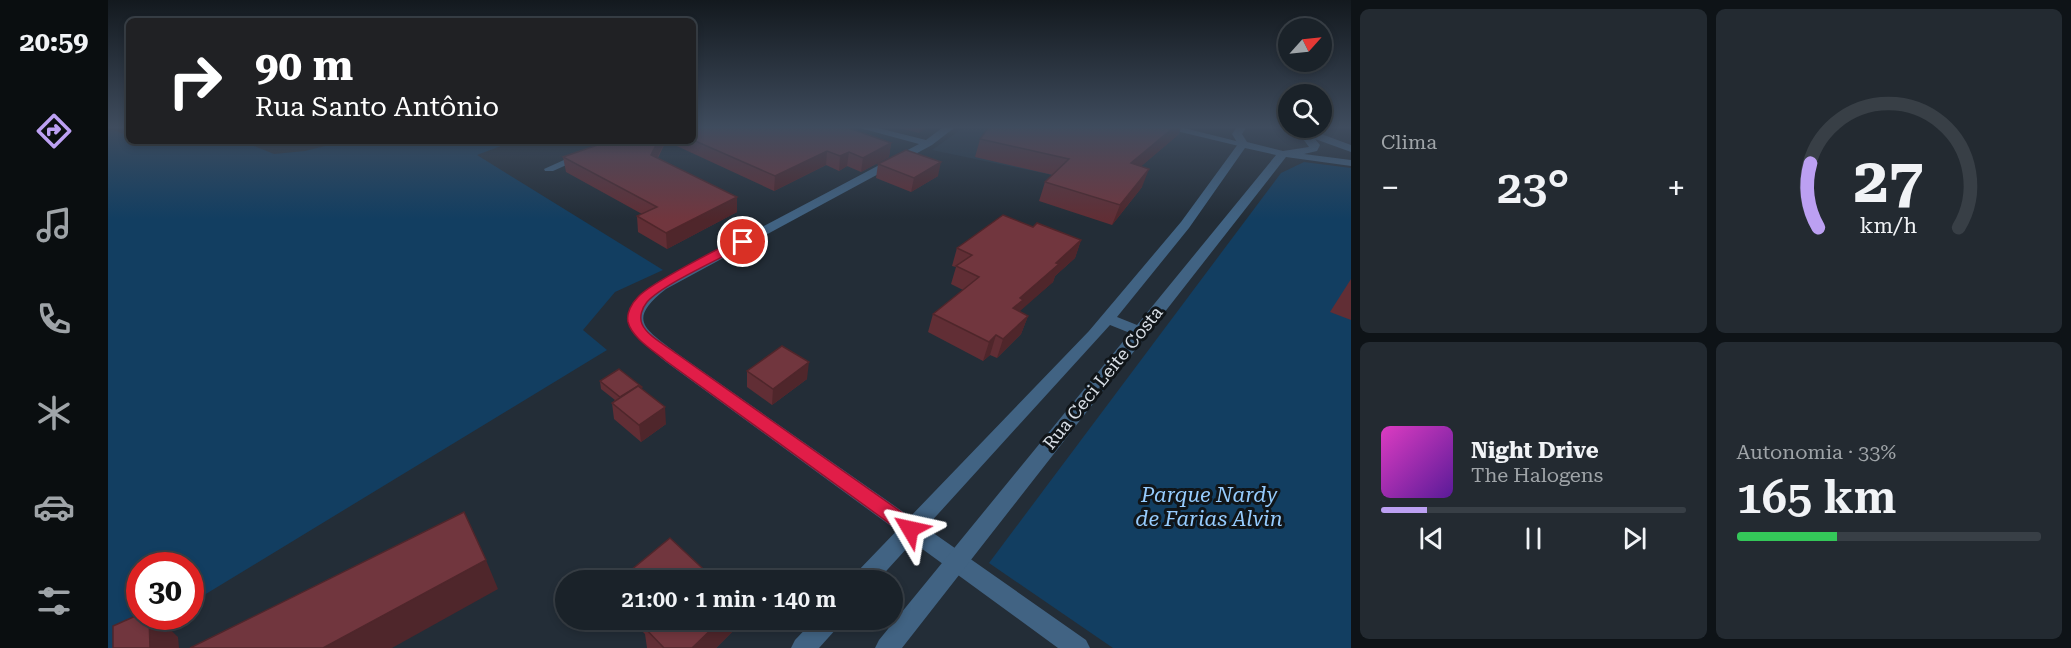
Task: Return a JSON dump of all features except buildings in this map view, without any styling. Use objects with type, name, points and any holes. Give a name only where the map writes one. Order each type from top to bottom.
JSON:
[{"type":"street","points":[[549,169],[574,158]]},
{"type":"street","points":[[898,158],[661,286],[643,299],[635,310],[635,322],[642,333],[672,358],[1078,648]]},
{"type":"street","name":"Rua Ceci Leite Costa","points":[[873,570],[1107,318],[1185,225],[1228,158]]},
{"type":"street","name":"Rua Ceci Leite Costa","points":[[887,648],[1280,158]]},
{"type":"street","points":[[1315,158],[1351,163]]},
{"type":"street","points":[[1107,318],[1140,332]]},
{"type":"street","points":[[803,648],[820,630]]},
{"type":"shaded area","points":[[972,158],[1079,158],[1057,176]]},
{"type":"green space","points":[[108,158],[482,158],[663,270],[615,292],[583,330],[607,350],[204,595],[204,552],[126,552],[126,630],[150,630],[122,648],[108,648]]},
{"type":"green space","name":"Parque Nardy de Farias Alvin","points":[[1304,162],[1351,168],[1351,648],[1113,648],[989,563],[1281,173]]},
{"type":"route","points":[[743,242],[661,286],[643,299],[635,310],[635,322],[642,333],[672,358],[910,529]]}]
